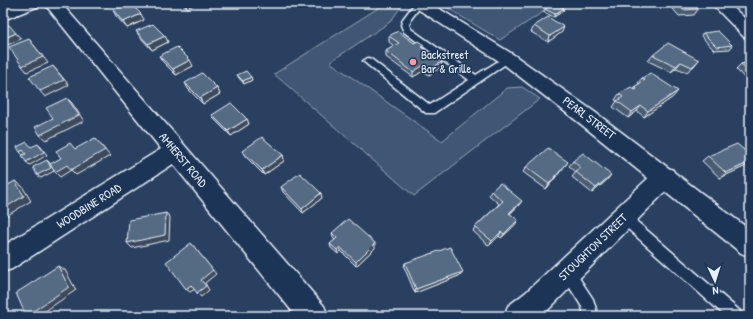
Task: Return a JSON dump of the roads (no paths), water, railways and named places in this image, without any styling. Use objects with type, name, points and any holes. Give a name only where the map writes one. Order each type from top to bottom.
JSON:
[{"type":"street","points":[[3,15],[33,3]]},
{"type":"street","name":"AMHERST ROAD","points":[[52,3],[314,316]]},
{"type":"street","name":"PEARL STREET","points":[[419,3],[508,59],[746,236]]},
{"type":"street","points":[[719,3],[750,33]]},
{"type":"street","name":"WOODBINE ROAD","points":[[3,260],[176,151]]},
{"type":"street","name":"STOUGHTON STREET","points":[[526,314],[665,177]]},
{"type":"lane","points":[[419,3],[407,18],[405,25],[407,30],[476,80]]},
{"type":"lane","points":[[368,61],[430,110],[508,59]]},
{"type":"lane","points":[[623,217],[735,316]]},
{"type":"lane","points":[[568,272],[588,304],[591,316]]},
{"type":"place","name":"Backstreet Bar & Grille","points":[[413,62]]}]
